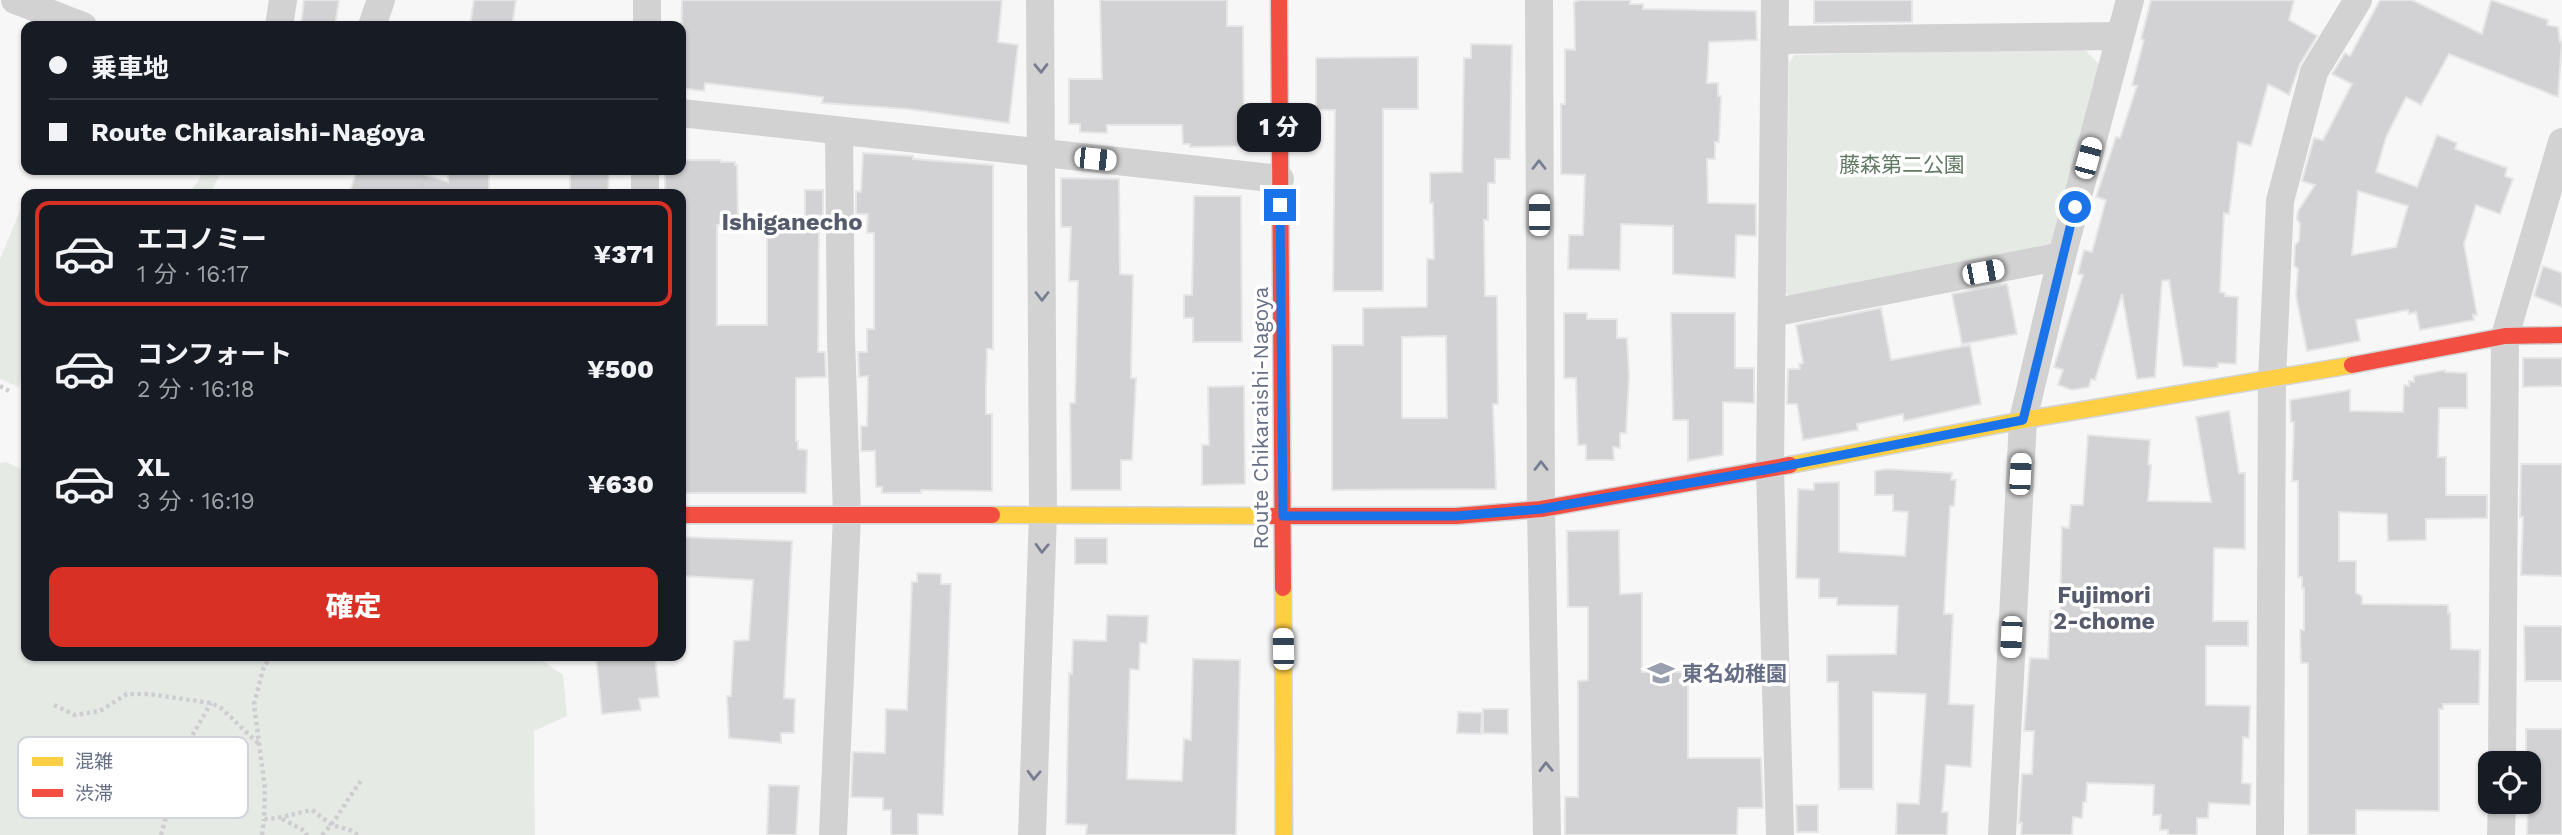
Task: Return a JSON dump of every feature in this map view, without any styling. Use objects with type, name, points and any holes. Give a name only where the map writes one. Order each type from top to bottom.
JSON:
[{"type":"street","points":[[15,0],[70,21]]},
{"type":"street","points":[[280,21],[283,0]]},
{"type":"street","points":[[374,21],[381,0]]},
{"type":"street","points":[[647,0],[647,21]]},
{"type":"street","points":[[1032,835],[1043,514],[1040,0]]},
{"type":"street","name":"Route Chikaraishi-Nagoya","points":[[1279,0],[1284,835]]},
{"type":"street","points":[[1539,0],[1541,509],[1547,835]]},
{"type":"street","points":[[1775,0],[1770,469],[1780,835]]},
{"type":"street","points":[[2002,835],[2023,420],[2062,256],[2130,0]]},
{"type":"street","points":[[2270,835],[2272,380],[2280,201],[2314,72],[2358,0]]},
{"type":"street","points":[[1775,40],[2120,36]]},
{"type":"street","points":[[686,114],[1280,179]]},
{"type":"street","points":[[833,835],[847,515],[841,338],[839,131]]},
{"type":"street","points":[[2502,751],[2505,336],[2562,142]]},
{"type":"street","points":[[1772,313],[2062,256]]},
{"type":"street","points":[[686,514],[1456,516],[1541,509],[1770,469],[2023,420],[2272,380],[2505,336],[2562,335]]},
{"type":"street","points":[[2501,835],[2502,814]]},
{"type":"path","points":[[0,386],[9,391]]},
{"type":"path","points":[[262,835],[265,789],[254,704],[264,666],[268,661]]},
{"type":"path","points":[[54,705],[75,715],[100,711],[127,694],[149,694],[211,703],[261,746]]},
{"type":"path","points":[[191,737],[211,703]]},
{"type":"path","points":[[323,835],[360,781]]},
{"type":"path","points":[[264,819],[281,819],[312,810],[332,825],[358,835]]},
{"type":"path","points":[[162,835],[166,818]]},
{"type":"path","points":[[281,819],[305,831],[307,835]]},
{"type":"green space","name":"藤森第二公園","points":[[2084,49],[2099,64],[2051,246],[1792,301],[1786,292],[1789,63],[1794,55]]},
{"type":"green space","points":[[201,175],[220,175],[212,189],[192,189]]},
{"type":"green space","points":[[21,208],[19,387],[0,379],[0,259]]},
{"type":"green space","points":[[6,462],[21,469],[21,661],[543,661],[563,675],[567,716],[534,731],[535,835],[0,835],[0,463]]},
{"type":"building","points":[[304,0],[339,0],[336,21],[302,21]]},
{"type":"building","points":[[474,0],[516,0],[513,21],[471,21]]},
{"type":"building","points":[[682,0],[1002,0],[998,42],[1018,45],[1009,123],[908,109],[822,103],[823,97],[705,83],[704,91],[686,89],[686,21],[682,21]]},
{"type":"building","points":[[1100,0],[1227,0],[1227,26],[1243,26],[1244,146],[1190,147],[1190,144],[1183,144],[1182,125],[1107,125],[1107,133],[1080,132],[1080,124],[1069,124],[1069,79],[1102,79]]},
{"type":"building","points":[[1630,0],[1630,4],[1643,4],[1643,9],[1756,11],[1757,40],[1709,42],[1707,83],[1718,83],[1718,96],[1721,96],[1719,142],[1715,142],[1715,159],[1707,159],[1708,203],[1756,204],[1756,236],[1736,235],[1735,278],[1673,274],[1673,226],[1621,224],[1620,270],[1568,269],[1569,235],[1583,235],[1585,175],[1561,174],[1561,104],[1565,104],[1565,49],[1575,50],[1574,2]]},
{"type":"building","points":[[1814,0],[1912,0],[1912,22],[1814,23]]},
{"type":"building","points":[[2151,0],[2294,0],[2289,20],[2317,36],[2300,64],[2289,95],[2268,84],[2251,146],[2238,142],[2229,214],[2224,213],[2220,292],[2225,293],[2225,296],[2238,297],[2236,364],[2218,363],[2218,367],[2212,368],[2183,366],[2169,280],[2162,281],[2155,377],[2137,379],[2122,294],[2095,380],[2091,379],[2089,387],[2072,390],[2058,385],[2063,370],[2054,367],[2083,275],[2078,274],[2084,250],[2092,252],[2106,200],[2096,197],[2137,86],[2132,85]]},
{"type":"building","points":[[2380,0],[2412,0],[2482,34],[2491,0],[2548,20],[2547,25],[2558,27],[2562,42],[2558,97],[2449,54],[2421,105],[2406,97],[2386,137],[2376,172],[2417,187],[2437,135],[2457,143],[2455,149],[2507,168],[2505,176],[2513,179],[2500,214],[2476,205],[2464,244],[2477,315],[2473,315],[2474,320],[2420,330],[2416,312],[2409,314],[2408,310],[2356,320],[2360,341],[2307,351],[2296,296],[2298,269],[2294,265],[2295,245],[2299,241],[2298,211],[2315,185],[2302,181],[2314,138],[2323,140],[2352,84],[2332,74],[2345,53],[2350,56]],"holes":[[[2358,191],[2408,206],[2396,247],[2352,255]]]},
{"type":"building","points":[[1471,44],[1512,45],[1510,159],[1495,159],[1495,183],[1488,183],[1488,220],[1484,220],[1485,296],[1497,296],[1498,404],[1493,404],[1496,489],[1332,490],[1332,345],[1363,345],[1363,308],[1427,307],[1427,259],[1434,259],[1430,173],[1462,172],[1464,58],[1471,58]],"holes":[[[1446,336],[1447,418],[1402,418],[1402,337]]]},
{"type":"building","points":[[1418,57],[1418,109],[1383,109],[1383,291],[1333,291],[1335,110],[1316,110],[1316,58]]},
{"type":"building","points":[[863,153],[993,165],[993,349],[987,349],[986,389],[986,414],[992,414],[992,491],[921,490],[921,493],[882,493],[882,487],[876,487],[875,451],[861,451],[861,426],[867,426],[868,376],[859,377],[858,352],[867,352],[867,329],[874,329],[874,233],[867,233],[868,214],[856,214],[856,191],[861,192]]},
{"type":"building","points":[[686,160],[721,160],[735,162],[737,165],[738,225],[717,225],[717,325],[767,325],[767,226],[819,223],[818,352],[825,352],[826,377],[796,378],[796,441],[798,449],[807,450],[806,493],[686,493],[686,189],[665,189],[665,175],[686,175]]},
{"type":"building","points":[[355,175],[426,175],[448,182],[448,175],[489,175],[489,189],[351,189]]},
{"type":"building","points":[[570,175],[609,175],[608,189],[570,189]]},
{"type":"building","points":[[1061,178],[1119,179],[1120,274],[1133,275],[1131,378],[1136,378],[1132,460],[1121,460],[1121,490],[1071,490],[1070,403],[1075,403],[1078,281],[1069,281],[1071,227],[1061,227]]},
{"type":"building","points":[[805,190],[823,190],[823,215],[805,216]]},
{"type":"building","points":[[1194,196],[1241,196],[1242,342],[1193,342],[1193,318],[1184,318],[1184,295],[1192,295]]},
{"type":"building","points":[[2543,266],[2562,273],[2562,307],[2534,296]]},
{"type":"building","points":[[2007,284],[2017,334],[1962,344],[1952,294]]},
{"type":"building","points":[[1881,308],[1891,360],[1970,345],[1981,404],[1904,421],[1903,414],[1857,424],[1858,430],[1803,440],[1797,404],[1787,404],[1788,369],[1800,369],[1799,364],[1803,363],[1796,325]]},
{"type":"building","points":[[1564,313],[1587,313],[1587,319],[1617,319],[1617,338],[1627,338],[1629,376],[1626,433],[1620,433],[1620,448],[1613,447],[1614,460],[1586,460],[1586,445],[1578,445],[1576,378],[1564,378]]},
{"type":"building","points":[[1671,313],[1735,313],[1735,368],[1754,368],[1754,403],[1723,402],[1723,455],[1688,461],[1688,420],[1673,420]]},
{"type":"building","points":[[2523,358],[2562,358],[2562,386],[2523,387]]},
{"type":"building","points":[[2445,370],[2467,373],[2467,408],[2439,408],[2438,457],[2446,457],[2446,495],[2487,495],[2487,518],[2426,519],[2426,540],[2388,541],[2387,514],[2339,512],[2339,561],[2356,561],[2356,593],[2362,596],[2362,604],[2448,605],[2451,649],[2480,650],[2479,704],[2443,704],[2443,709],[2439,709],[2439,811],[2356,810],[2356,835],[2308,835],[2308,663],[2301,663],[2300,630],[2304,630],[2304,588],[2302,577],[2298,577],[2298,481],[2292,481],[2294,422],[2291,422],[2290,400],[2350,390],[2350,411],[2403,412],[2404,385],[2409,386],[2409,381],[2414,382],[2414,376]]},
{"type":"building","points":[[1244,386],[1245,484],[1202,485],[1202,445],[1209,445],[1208,387]]},
{"type":"building","points":[[2229,411],[2239,473],[2245,473],[2245,549],[2214,548],[2213,621],[2248,621],[2248,646],[2206,646],[2206,705],[2250,706],[2249,738],[2243,737],[2242,783],[2251,784],[2250,805],[2209,803],[2208,818],[2197,818],[2197,835],[2168,835],[2168,830],[2160,830],[2161,815],[2153,815],[2154,785],[2087,783],[2082,818],[2073,817],[2072,835],[2021,835],[2022,823],[2019,823],[2022,774],[2032,774],[2034,731],[2024,731],[2030,658],[2048,659],[2050,611],[2060,611],[2062,527],[2069,528],[2071,505],[2083,505],[2088,435],[2150,440],[2148,501],[2211,502],[2196,417]]},
{"type":"building","points":[[2521,464],[2562,464],[2562,576],[2521,575]]},
{"type":"building","points":[[1886,469],[1952,473],[1951,480],[1956,480],[1954,506],[1950,506],[1944,614],[1953,614],[1949,704],[1974,705],[1971,767],[1946,765],[1942,812],[1948,812],[1947,835],[1896,835],[1897,803],[1919,804],[1926,694],[1873,692],[1873,789],[1839,789],[1838,682],[1827,682],[1827,655],[1896,654],[1898,606],[1837,605],[1837,598],[1819,598],[1819,579],[1796,578],[1798,489],[1814,490],[1814,483],[1839,482],[1839,552],[1905,556],[1908,512],[1893,511],[1893,495],[1875,495],[1875,471]]},
{"type":"building","points":[[1619,530],[1620,594],[1642,593],[1642,672],[1688,672],[1688,758],[1761,758],[1763,808],[1738,808],[1737,835],[1565,835],[1565,797],[1578,797],[1578,681],[1588,680],[1588,607],[1568,607],[1567,531]]},
{"type":"building","points":[[686,537],[792,541],[784,698],[795,699],[794,733],[781,733],[781,743],[729,738],[727,696],[731,696],[734,641],[749,640],[753,580],[686,576]]},
{"type":"building","points":[[1075,538],[1107,538],[1107,564],[1075,564]]},
{"type":"building","points":[[917,573],[941,574],[941,584],[951,584],[943,815],[918,814],[918,835],[891,835],[891,810],[883,810],[883,798],[851,797],[853,752],[885,753],[886,709],[907,710],[912,582],[917,582]]},
{"type":"building","points":[[1107,615],[1148,616],[1147,643],[1140,643],[1139,670],[1130,669],[1127,779],[1182,781],[1184,739],[1191,740],[1193,659],[1240,660],[1236,835],[1086,835],[1087,825],[1066,824],[1069,673],[1072,674],[1073,640],[1106,641]]},
{"type":"building","points":[[2524,626],[2562,626],[2562,681],[2525,681]]},
{"type":"building","points":[[597,661],[655,661],[659,697],[639,699],[641,710],[602,714]]},
{"type":"building","points":[[1483,709],[1508,709],[1508,734],[1483,733]]},
{"type":"building","points":[[1458,712],[1482,713],[1481,734],[1457,733]]},
{"type":"building","points":[[2526,729],[2562,729],[2562,835],[2527,835],[2528,814],[2541,814],[2541,751],[2526,751]]},
{"type":"building","points":[[769,785],[799,786],[796,835],[767,835]]},
{"type":"building","points":[[1796,805],[1818,805],[1818,832],[1797,832]]},
{"type":"traffic: slow","points":[[1790,465],[2023,420],[2352,365]]},
{"type":"traffic: slow","points":[[992,515],[1272,516]]},
{"type":"traffic: slow","points":[[1283,588],[1284,835]]},
{"type":"traffic: jam","points":[[1279,0],[1283,588]]},
{"type":"traffic: jam","points":[[2352,365],[2505,336],[2562,335]]},
{"type":"traffic: jam","points":[[1272,516],[1456,516],[1541,509],[1790,465]]},
{"type":"traffic: jam","points":[[686,515],[992,515]]},
{"type":"place","name":"東名幼稚園","points":[[1661,673]]},
{"type":"district","name":"Ishiganecho","points":[[792,222]]},
{"type":"district","name":"Fujimori 2-chome","points":[[2104,608]]},
{"type":"route","points":[[1280,205],[1283,516],[1456,516],[1541,509],[1770,469],[2023,420],[2075,207]]}]
